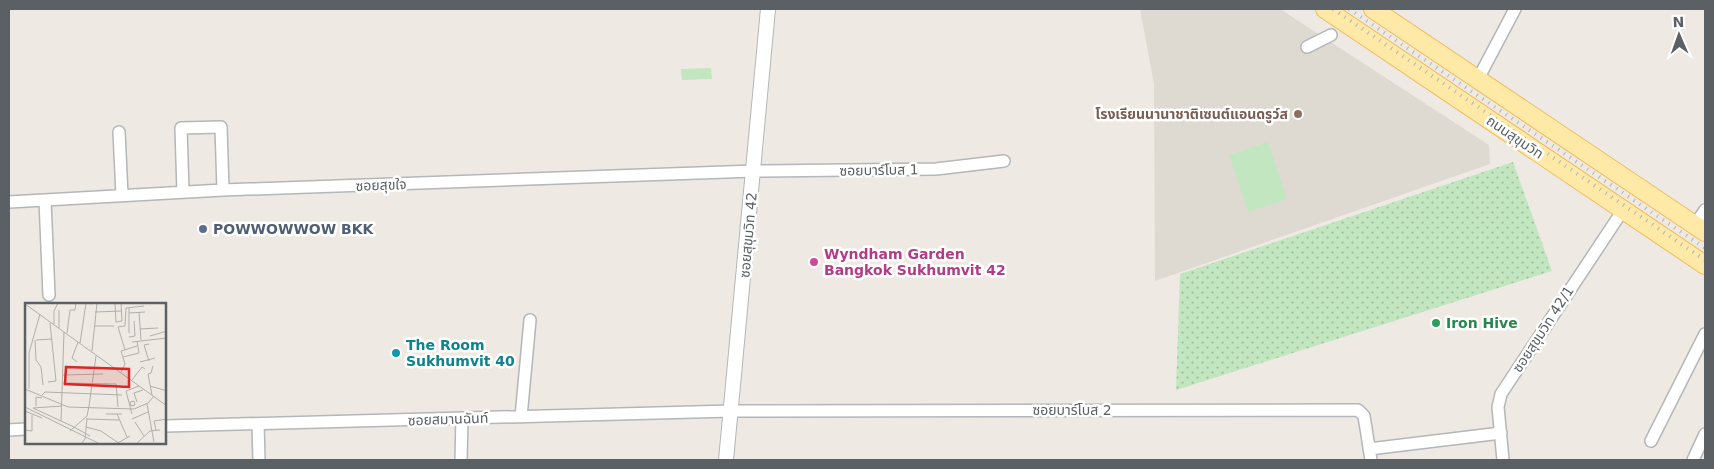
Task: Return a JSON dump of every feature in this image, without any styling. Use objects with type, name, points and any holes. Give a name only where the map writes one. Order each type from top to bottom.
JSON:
[{"type":"main road","name":"ถนนสุขุมวิท","points":[[1325,9],[1705,265]]},
{"type":"main road","name":"ถนนสุขุมวิท","points":[[1374,9],[1700,228]]},
{"type":"street","name":"ซอยสุขุมวิท 42","points":[[726,460],[768,9]]},
{"type":"street","points":[[1478,79],[1516,9]]},
{"type":"street","points":[[1306,47],[1331,35]]},
{"type":"street","points":[[183,192],[181,128],[221,127],[223,190]]},
{"type":"street","points":[[118,132],[122,195]]},
{"type":"street","name":"ซอยบาร์โบส 1","points":[[754,171],[936,169],[1004,161]]},
{"type":"street","name":"ซอยสุขใจ","points":[[9,202],[223,190],[754,171]]},
{"type":"street","points":[[45,200],[49,295]]},
{"type":"street","name":"ซอยสุขุมวิท 42/1","points":[[1504,460],[1498,407],[1501,394],[1623,210]]},
{"type":"street","points":[[1700,228],[1705,210]]},
{"type":"street","points":[[521,417],[530,320]]},
{"type":"street","points":[[1651,441],[1705,334]]},
{"type":"street","name":"ซอยบาร์โบส 2","points":[[731,411],[1358,410],[1364,416],[1370,454]]},
{"type":"street","name":"ซอยสมานฉันท์","points":[[166,426],[731,411]]},
{"type":"street","points":[[461,460],[462,418]]},
{"type":"street","points":[[258,424],[259,460]]},
{"type":"street","points":[[9,430],[25,429]]},
{"type":"street","points":[[1370,454],[1501,433]]},
{"type":"street","points":[[1693,460],[1705,434]]},
{"type":"shaded area","name":"โรงเรียนนานาชาติเซนต์แอนดรูว์ส","points":[[1140,9],[1280,9],[1489,145],[1490,164],[1155,281],[1154,84]]},
{"type":"green space","points":[[711,68],[712,79],[682,80],[681,69]]},
{"type":"green space","points":[[1268,142],[1287,199],[1248,212],[1229,155]]},
{"type":"green space","points":[[1513,162],[1552,271],[1176,390],[1180,274]]},
{"type":"railway","points":[[1333,9],[1705,260]]},
{"type":"railway","points":[[1349,9],[1705,248]]},
{"type":"place","name":"โรงเรียนนานาชาติเซนต์แอนดรูว์ส","points":[[1298,114]]},
{"type":"place","name":"POWWOWWOW BKK","points":[[203,229]]},
{"type":"place","name":"Wyndham Garden Bangkok Sukhumvit 42","points":[[814,262]]},
{"type":"place","name":"Iron Hive","points":[[1436,323]]},
{"type":"place","name":"The Room Sukhumvit 40","points":[[396,353]]}]
